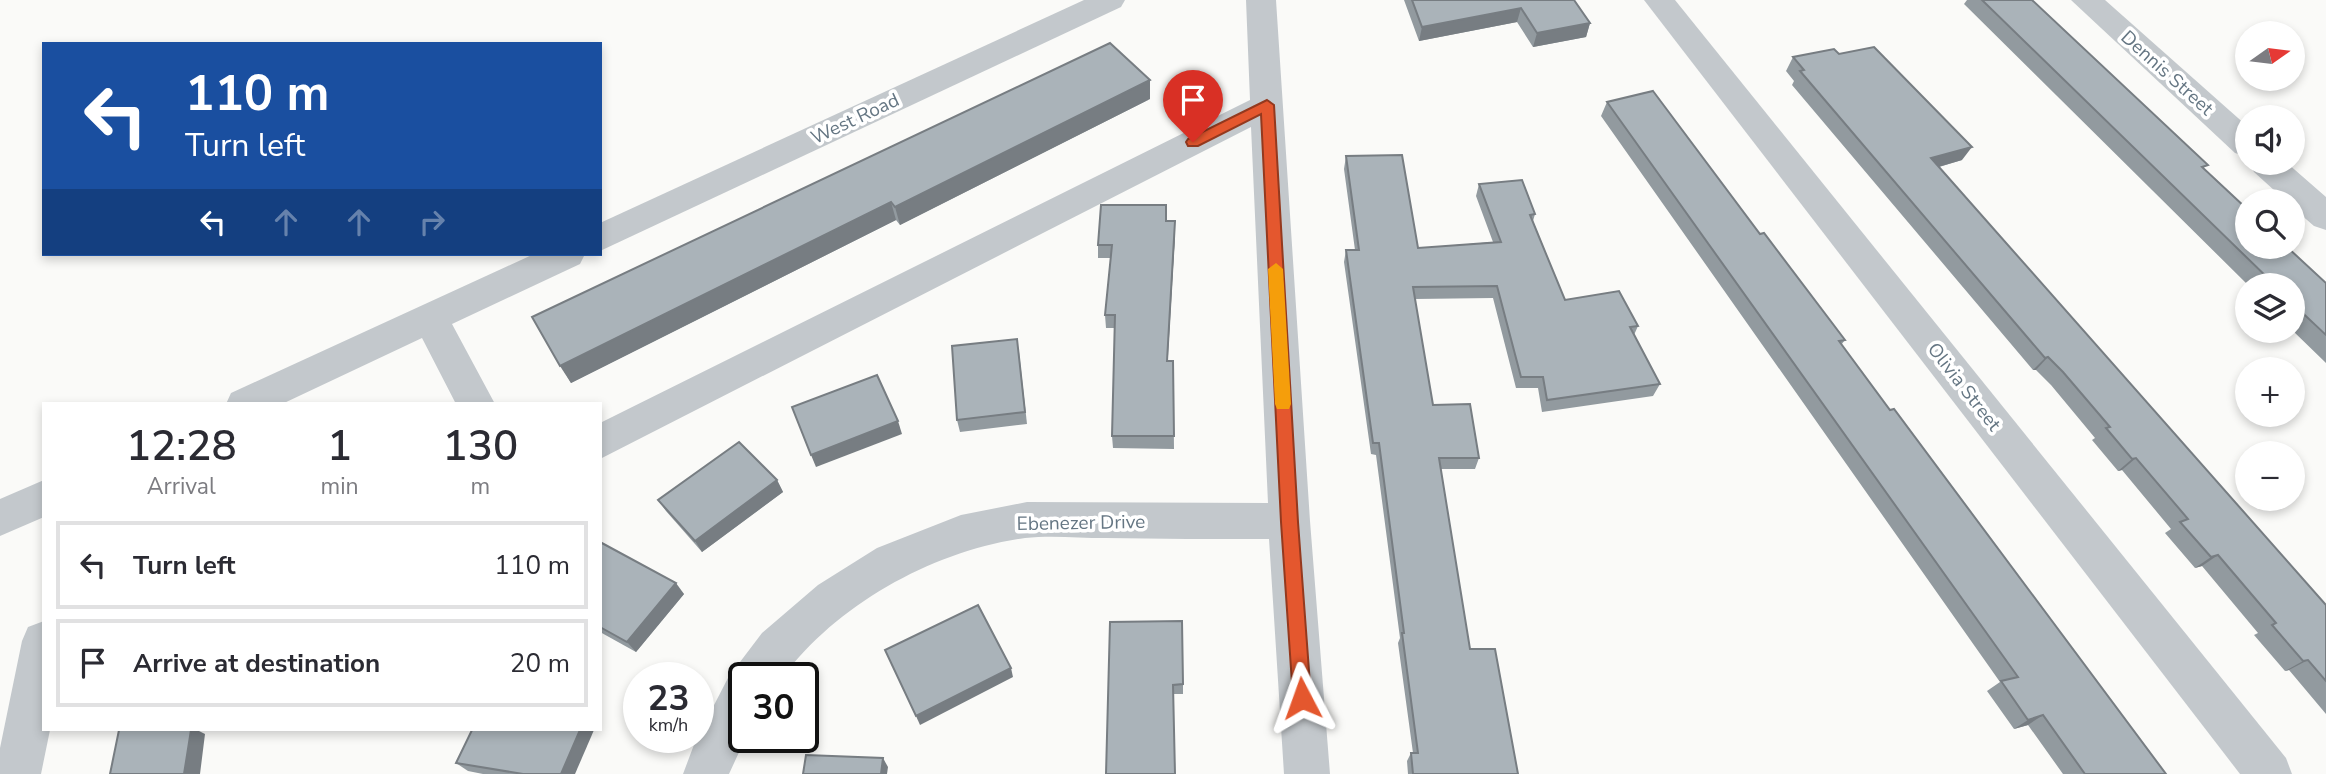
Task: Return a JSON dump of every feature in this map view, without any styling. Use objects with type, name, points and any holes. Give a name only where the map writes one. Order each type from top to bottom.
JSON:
[{"type":"street","name":"West Road","points":[[602,237],[1110,0]]},
{"type":"street","points":[[1261,0],[1289,522],[1307,774]]},
{"type":"street","name":"Olivia Street","points":[[1658,0],[2269,774]]},
{"type":"street","name":"Dennis Street","points":[[2086,0],[2235,134]]},
{"type":"street","points":[[602,441],[1267,105]]},
{"type":"street","points":[[2279,175],[2326,217]]},
{"type":"street","points":[[249,402],[563,256]]},
{"type":"street","points":[[430,318],[475,402]]},
{"type":"street","points":[[0,518],[42,499]]},
{"type":"street","name":"Ebenezer Drive","points":[[768,662],[778,649],[833,599],[892,561],[961,533],[1027,520],[1289,522]]},
{"type":"street","points":[[18,774],[42,651]]},
{"type":"street","points":[[706,774],[728,725]]},
{"type":"building","points":[[1412,0],[1574,0],[1590,23],[1537,33],[1521,8],[1422,27]]},
{"type":"building","points":[[1982,0],[2032,0],[2208,165],[2202,167],[2235,198],[2235,246]]},
{"type":"building","points":[[1110,43],[1150,80],[895,207],[891,202],[560,366],[532,317]]},
{"type":"building","points":[[1874,47],[1972,147],[1931,158],[2235,502],[2235,511],[2243,511],[2326,605],[2326,681],[2308,660],[2303,661],[2272,625],[2276,623],[2218,555],[2211,557],[2180,522],[2188,519],[2136,458],[2132,459],[2106,428],[2110,427],[2063,372],[2048,357],[2045,358],[1800,71],[1804,70],[1793,57],[1834,49],[1839,54]]},
{"type":"building","points":[[1653,91],[1760,234],[1764,233],[1845,340],[1839,341],[1890,410],[1894,409],[2166,774],[2085,774],[2043,715],[2028,720],[2001,681],[2018,677],[1607,102]]},
{"type":"building","points":[[1402,155],[1418,248],[1501,242],[1479,184],[1522,180],[1535,214],[1530,215],[1565,300],[1619,291],[1638,326],[1630,327],[1660,384],[1547,400],[1543,377],[1521,377],[1497,286],[1413,287],[1433,405],[1470,404],[1479,458],[1439,458],[1470,649],[1495,649],[1518,774],[1413,774],[1411,753],[1418,753],[1404,633],[1379,443],[1373,443],[1346,250],[1359,250],[1346,156]]},
{"type":"building","points":[[1101,205],[1166,205],[1166,221],[1175,221],[1167,361],[1173,361],[1174,436],[1112,436],[1115,315],[1105,315],[1112,245],[1098,245]]},
{"type":"building","points":[[2248,259],[2300,259],[2326,283],[2326,335],[2305,315],[2305,273],[2263,273]]},
{"type":"building","points":[[1017,339],[1025,412],[957,420],[952,346]]},
{"type":"building","points":[[877,375],[898,421],[811,455],[792,407]]},
{"type":"building","points":[[739,442],[777,480],[695,541],[658,500]]},
{"type":"building","points":[[602,543],[676,583],[627,642],[602,628]]},
{"type":"building","points":[[978,605],[1011,668],[916,716],[885,650]]},
{"type":"building","points":[[1182,621],[1183,684],[1173,685],[1175,774],[1106,774],[1110,622]]},
{"type":"building","points":[[119,731],[191,731],[184,774],[110,774]]},
{"type":"building","points":[[472,731],[580,731],[561,774],[523,774],[456,763]]},
{"type":"building","points":[[806,755],[883,758],[881,774],[803,774]]},
{"type":"slow traffic","points":[[1276,269],[1283,404]]},
{"type":"route","points":[[1193,142],[1267,105],[1289,522],[1302,698]]}]
